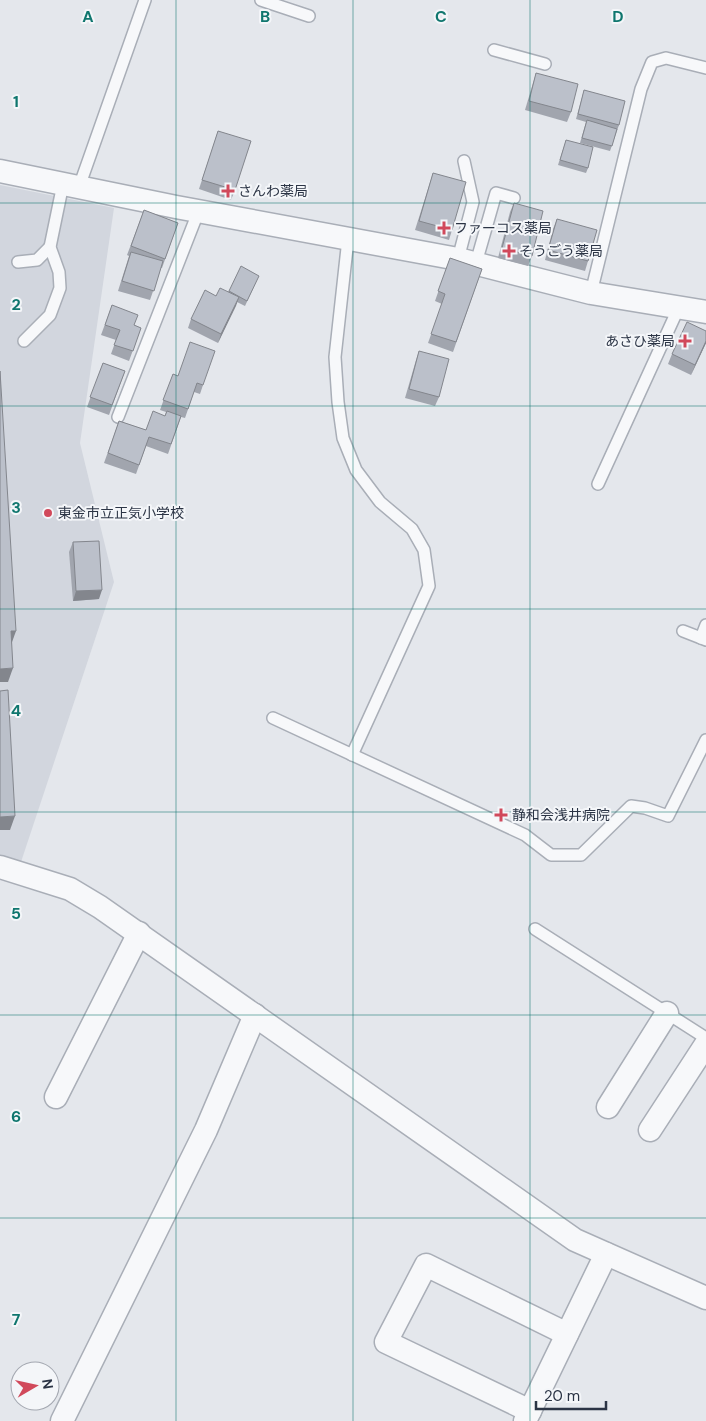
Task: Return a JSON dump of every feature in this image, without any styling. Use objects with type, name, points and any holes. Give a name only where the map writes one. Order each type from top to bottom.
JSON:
[{"type":"street","points":[[0,172],[467,261],[591,293],[706,312]]},
{"type":"street","points":[[0,867],[70,889],[100,906],[575,1240],[706,1298]]},
{"type":"street","points":[[56,1098],[139,933]]},
{"type":"street","points":[[608,1107],[667,1013]]},
{"type":"street","points":[[62,1421],[206,1130],[255,1015]]},
{"type":"street","points":[[650,1130],[706,1044]]},
{"type":"street","points":[[568,1334],[426,1265],[386,1342],[528,1416],[568,1334],[606,1254]]},
{"type":"lane","points":[[18,262],[38,260],[50,247],[71,185],[145,0]]},
{"type":"lane","points":[[261,0],[309,16]]},
{"type":"lane","points":[[494,50],[545,64]]},
{"type":"lane","points":[[591,293],[641,89],[652,62],[666,58],[706,68]]},
{"type":"lane","points":[[464,161],[473,202],[467,261]]},
{"type":"lane","points":[[467,261],[496,193],[514,198]]},
{"type":"lane","points":[[118,417],[199,210]]},
{"type":"lane","points":[[348,239],[335,357],[343,438],[356,470],[380,502],[412,529],[424,550],[428,586],[352,755]]},
{"type":"lane","points":[[24,341],[50,315],[60,288],[59,272],[50,247]]},
{"type":"lane","points":[[598,484],[679,307]]},
{"type":"lane","points":[[683,631],[703,639],[706,626]]},
{"type":"lane","points":[[273,718],[525,835],[551,855],[581,855],[631,806],[645,808],[668,816],[706,740]]},
{"type":"lane","points":[[535,929],[706,1038]]},
{"type":"shaded area","name":"東金市立正気小学校","points":[[0,185],[114,208],[80,443],[114,582],[20,865],[0,860]]},
{"type":"building","points":[[536,73],[578,84],[571,112],[529,101]]},
{"type":"building","points":[[584,90],[625,101],[619,125],[578,114]]},
{"type":"building","points":[[587,120],[617,129],[612,146],[582,138]]},
{"type":"building","points":[[218,131],[251,141],[235,190],[202,180]]},
{"type":"building","points":[[566,140],[593,147],[588,168],[560,160]]},
{"type":"building","points":[[433,173],[466,182],[452,230],[419,221]]},
{"type":"building","points":[[514,203],[543,211],[532,256],[502,248]]},
{"type":"building","points":[[144,210],[178,223],[165,259],[131,246]]},
{"type":"building","points":[[557,219],[597,230],[588,261],[548,250]]},
{"type":"building","points":[[131,252],[163,261],[154,291],[122,281]]},
{"type":"building","points":[[450,258],[482,269],[456,342],[431,334],[445,294],[438,291]]},
{"type":"building","points":[[241,266],[259,276],[247,301],[229,291]]},
{"type":"building","points":[[220,288],[239,297],[221,334],[191,319],[205,290],[216,296]]},
{"type":"building","points":[[112,305],[138,315],[134,325],[141,328],[133,351],[114,345],[120,330],[105,325]]},
{"type":"building","points":[[687,322],[706,331],[706,341],[695,365],[672,354]]},
{"type":"building","points":[[190,342],[215,351],[203,385],[197,383],[188,409],[163,400],[173,374],[178,376]]},
{"type":"building","points":[[419,351],[449,359],[439,397],[409,389]]},
{"type":"building","points":[[103,363],[125,371],[112,405],[90,397]]},
{"type":"building","points":[[0,371],[16,631],[11,631],[13,668],[0,669]]},
{"type":"building","points":[[153,411],[165,416],[167,411],[181,416],[171,444],[149,437],[139,465],[108,453],[119,421],[146,430]]},
{"type":"building","points":[[99,541],[102,590],[76,591],[73,542]]},
{"type":"building","points":[[8,690],[15,816],[0,817],[0,691]]},
{"type":"place","name":"さんわ薬局","points":[[228,191]]},
{"type":"place","name":"ファーコス薬局","points":[[444,228]]},
{"type":"place","name":"そうごう薬局","points":[[509,251]]},
{"type":"place","name":"あさひ薬局","points":[[685,341]]},
{"type":"place","name":"東金市立正気小学校","points":[[48,513]]},
{"type":"place","name":"静和会浅井病院","points":[[501,815]]}]
